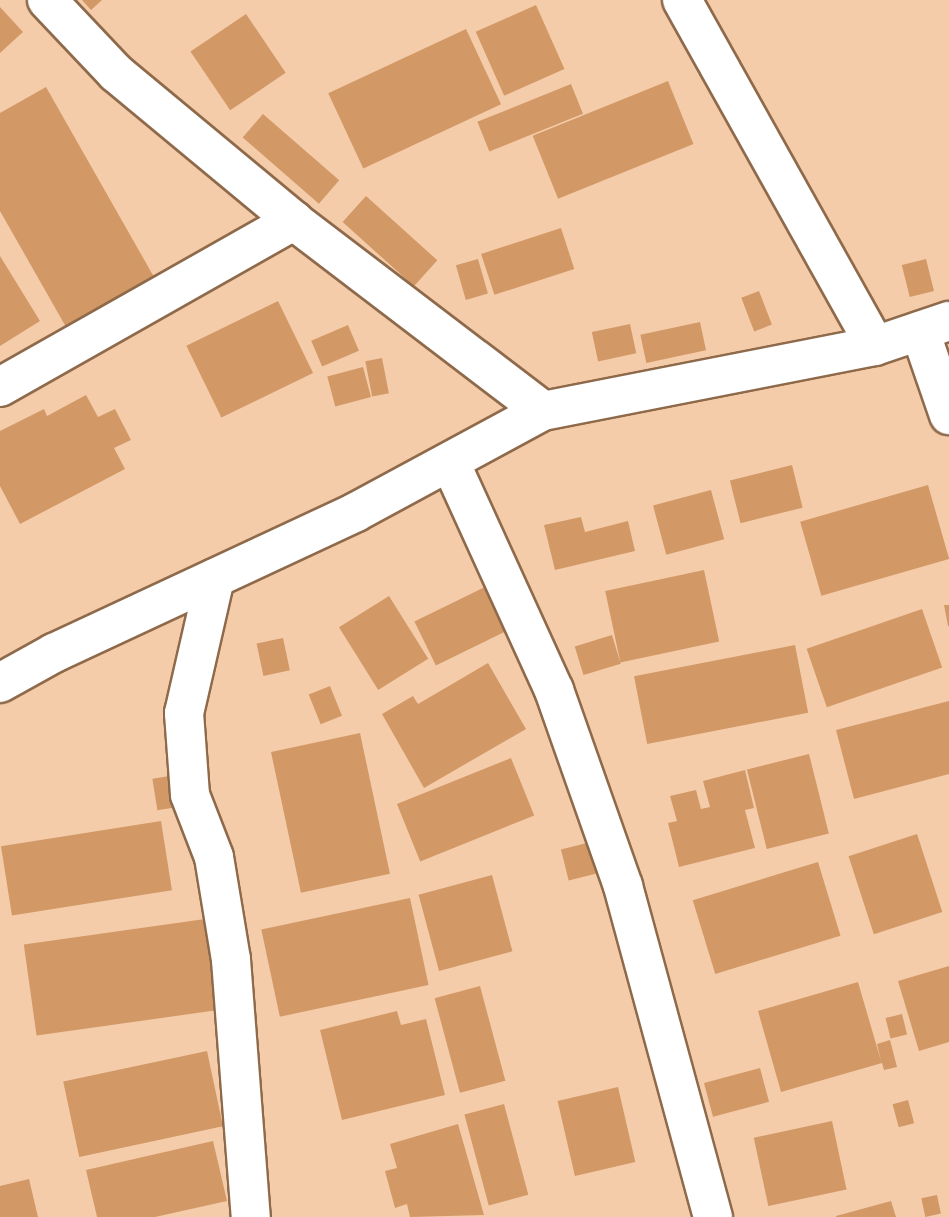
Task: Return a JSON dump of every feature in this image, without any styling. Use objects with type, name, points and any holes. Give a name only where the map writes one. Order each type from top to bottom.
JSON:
[{"type":"street","points":[[47,0],[116,73],[294,221],[543,411]]},
{"type":"street","points":[[682,0],[875,346]]},
{"type":"street","points":[[0,387],[294,221]]},
{"type":"street","points":[[0,683],[356,512],[543,411],[875,346],[934,326],[949,415]]},
{"type":"street","points":[[450,461],[554,690],[623,886],[713,1217]]},
{"type":"street","points":[[215,578],[184,713],[190,795],[214,857],[232,960],[251,1217]]},
{"type":"building","points":[[82,0],[102,0],[91,10]]},
{"type":"building","points":[[536,5],[564,69],[504,96],[476,32]]},
{"type":"building","points":[[0,7],[23,32],[0,53]]},
{"type":"building","points":[[246,14],[286,73],[230,110],[190,51]]},
{"type":"building","points":[[466,29],[501,104],[363,168],[328,93]]},
{"type":"building","points":[[668,81],[693,144],[558,199],[533,136]]},
{"type":"building","points":[[571,84],[583,114],[489,152],[477,122]]},
{"type":"building","points":[[46,87],[154,277],[66,327],[0,211],[0,113]]},
{"type":"building","points":[[263,114],[339,180],[319,204],[243,137]]},
{"type":"building","points":[[366,196],[437,260],[414,286],[343,222]]},
{"type":"building","points":[[561,228],[574,269],[494,295],[481,254]]},
{"type":"building","points":[[0,256],[40,321],[0,346]]},
{"type":"building","points":[[478,259],[488,294],[466,300],[456,265]]},
{"type":"building","points":[[926,259],[934,291],[910,297],[902,265]]},
{"type":"building","points":[[759,291],[772,325],[754,331],[741,298]]},
{"type":"building","points":[[278,301],[313,373],[221,418],[186,346]]},
{"type":"building","points":[[700,322],[706,350],[646,363],[640,335]]},
{"type":"building","points":[[630,324],[636,353],[598,361],[592,332]]},
{"type":"building","points":[[348,325],[359,351],[322,366],[311,341]]},
{"type":"building","points":[[382,358],[389,393],[372,397],[365,361]]},
{"type":"building","points":[[363,367],[371,397],[335,407],[327,377]]},
{"type":"building","points":[[86,395],[98,417],[115,409],[131,440],[114,448],[125,469],[20,524],[0,486],[0,431],[44,409],[47,416]]},
{"type":"building","points":[[792,465],[803,508],[741,523],[730,480]]},
{"type":"building","points":[[928,485],[949,559],[821,596],[800,522]]},
{"type":"building","points":[[711,490],[724,539],[666,555],[653,506]]},
{"type":"building","points":[[581,517],[585,532],[628,521],[635,551],[555,570],[544,525]]},
{"type":"building","points":[[704,570],[719,641],[620,662],[605,591]]},
{"type":"building","points":[[489,585],[510,629],[436,665],[414,621]]},
{"type":"building","points":[[389,596],[428,659],[378,690],[339,627]]},
{"type":"building","points":[[944,605],[949,605],[949,626],[948,626]]},
{"type":"building","points":[[922,609],[942,668],[827,707],[807,649]]},
{"type":"building","points":[[612,635],[621,664],[583,675],[575,646]]},
{"type":"building","points":[[283,638],[290,670],[263,676],[257,644]]},
{"type":"building","points":[[795,645],[808,713],[647,744],[634,676]]},
{"type":"building","points":[[488,663],[526,729],[424,788],[382,714],[413,696],[418,704]]},
{"type":"building","points":[[330,686],[342,716],[321,724],[309,695]]},
{"type":"building","points":[[949,701],[949,774],[854,799],[836,730]]},
{"type":"building","points":[[360,733],[390,874],[301,893],[271,752]]},
{"type":"building","points":[[809,754],[829,834],[767,849],[747,769]]},
{"type":"building","points":[[511,758],[534,815],[420,862],[397,804]]},
{"type":"building","points":[[745,770],[754,808],[745,810],[755,848],[679,867],[668,823],[677,821],[670,796],[696,790],[701,809],[710,807],[703,781]]},
{"type":"building","points":[[182,774],[187,806],[157,810],[152,779]]},
{"type":"building","points":[[161,821],[172,890],[12,915],[1,846]]},
{"type":"building","points":[[917,834],[942,912],[874,934],[849,856]]},
{"type":"building","points":[[591,842],[599,873],[569,881],[561,849]]},
{"type":"building","points":[[818,862],[841,936],[715,974],[693,900]]},
{"type":"building","points":[[492,875],[512,951],[439,971],[419,895]]},
{"type":"building","points":[[410,898],[429,985],[280,1017],[261,930]]},
{"type":"building","points":[[205,919],[218,1010],[37,1036],[24,944]]},
{"type":"building","points":[[949,966],[949,1042],[919,1051],[898,981]]},
{"type":"building","points":[[858,982],[881,1061],[877,1044],[890,1040],[897,1067],[884,1070],[882,1063],[781,1092],[758,1011]]},
{"type":"building","points":[[480,986],[505,1081],[460,1093],[435,998]]},
{"type":"building","points":[[397,1011],[401,1025],[426,1019],[445,1095],[342,1120],[320,1030]]},
{"type":"building","points":[[902,1014],[907,1034],[891,1038],[886,1018]]},
{"type":"building","points":[[207,1051],[223,1126],[79,1157],[63,1082]]},
{"type":"building","points":[[760,1068],[769,1102],[713,1117],[704,1083]]},
{"type":"building","points":[[618,1087],[635,1162],[575,1176],[558,1101]]},
{"type":"building","points":[[908,1100],[914,1123],[899,1127],[893,1104]]},
{"type":"building","points":[[504,1104],[528,1195],[489,1205],[464,1115]]},
{"type":"building","points":[[832,1121],[847,1189],[768,1206],[754,1138]]},
{"type":"building","points":[[458,1124],[484,1215],[410,1217],[407,1204],[395,1208],[385,1171],[397,1168],[390,1144]]},
{"type":"building","points":[[213,1141],[227,1201],[155,1217],[97,1217],[86,1170]]},
{"type":"building","points":[[29,1179],[38,1217],[0,1217],[0,1186]]},
{"type":"building","points":[[937,1195],[941,1214],[925,1217],[921,1198]]},
{"type":"building","points":[[891,1201],[896,1217],[836,1217],[836,1216]]}]
